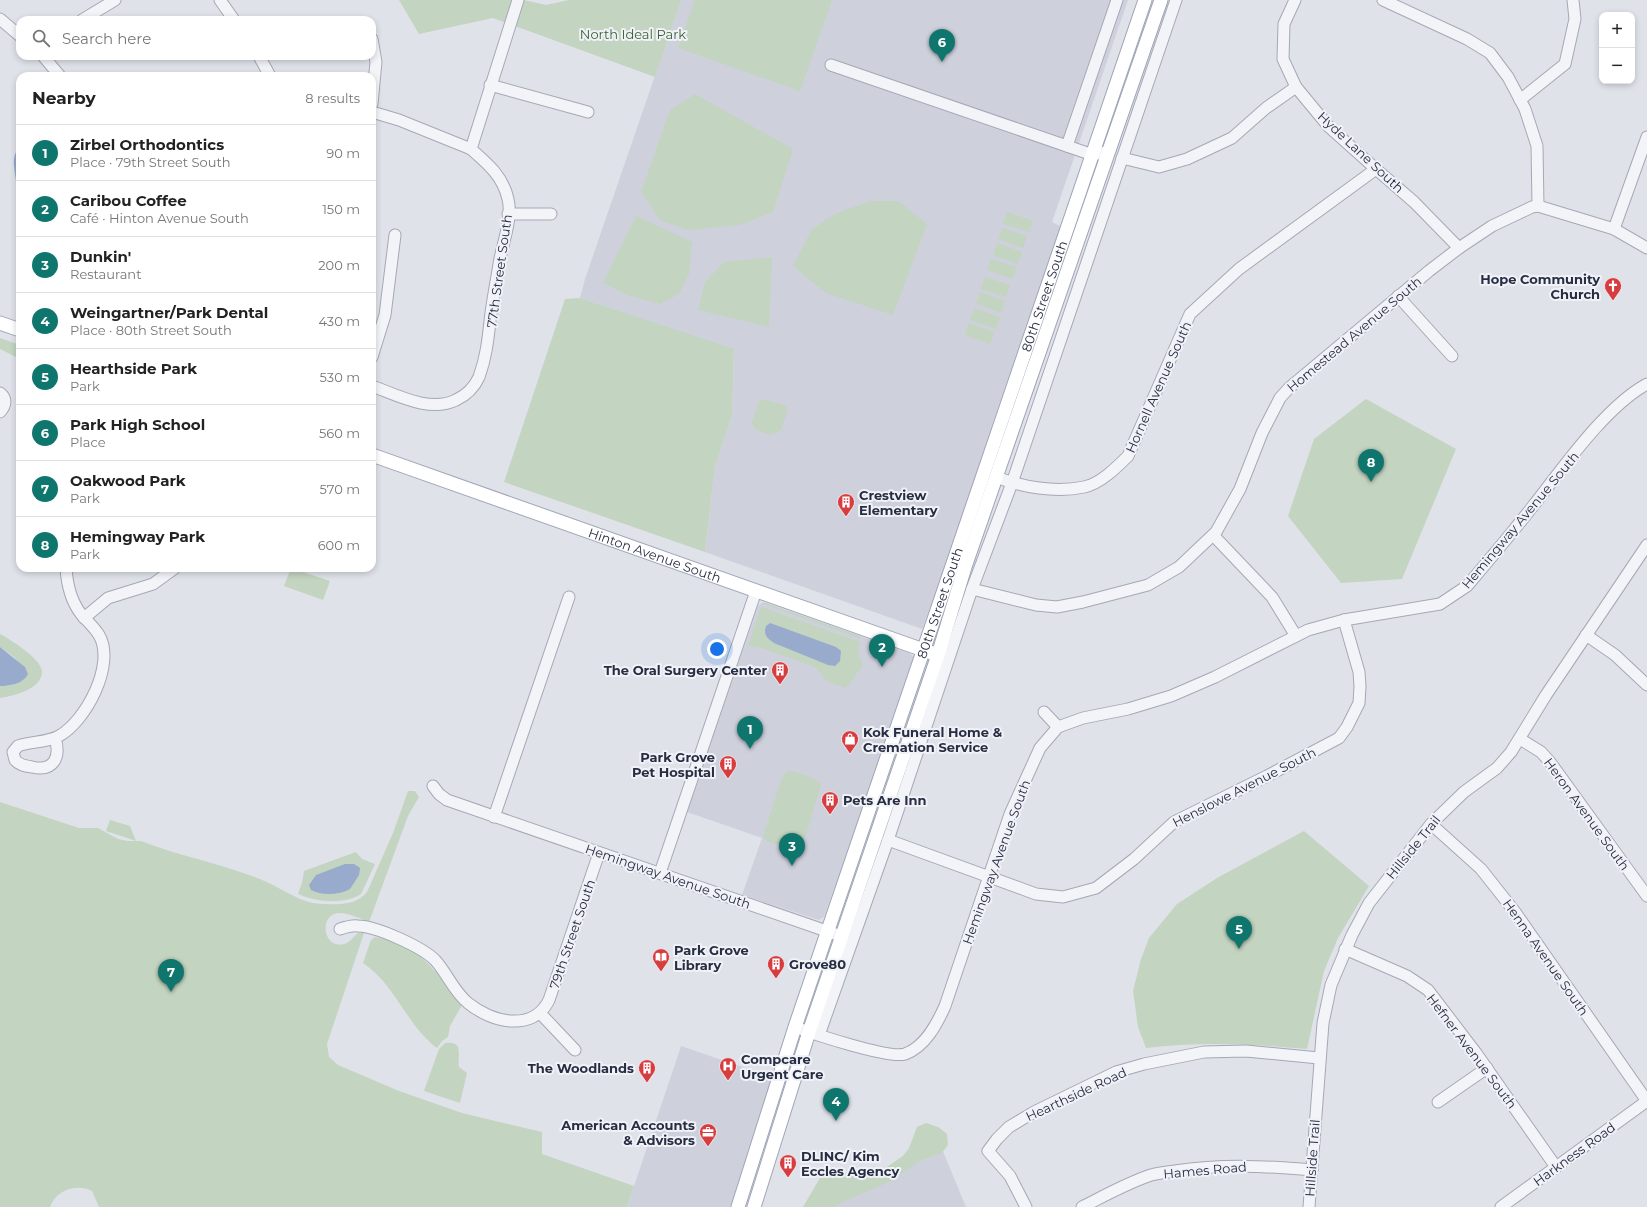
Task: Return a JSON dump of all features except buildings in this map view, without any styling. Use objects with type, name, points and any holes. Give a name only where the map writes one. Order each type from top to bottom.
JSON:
[{"type":"main road","name":"80th Street South","points":[[738,1207],[795,1027],[1145,0]]},
{"type":"main road","name":"80th Street South","points":[[754,1207],[814,1033],[842,936],[938,655],[996,477],[1161,0]]},
{"type":"main road","points":[[0,323],[16,329]]},
{"type":"main road","name":"Hinton Avenue South","points":[[376,456],[938,655]]},
{"type":"street","points":[[88,16],[114,0]]},
{"type":"street","points":[[220,0],[231,16]]},
{"type":"street","points":[[376,113],[399,120],[471,148],[518,0]]},
{"type":"street","points":[[1067,146],[1117,0]]},
{"type":"street","name":"80th Street South","points":[[814,1033],[888,840],[972,589],[1012,483],[1176,0]]},
{"type":"street","name":"Hyde Lane South","points":[[1295,0],[1284,24],[1283,59],[1296,87],[1329,126],[1376,170],[1414,202],[1459,248]]},
{"type":"street","points":[[1383,0],[1466,39],[1490,53],[1508,77],[1525,109],[1536,146],[1538,206],[1614,229],[1647,248]]},
{"type":"street","points":[[1520,100],[1565,64],[1575,19],[1573,0]]},
{"type":"street","points":[[0,19],[16,33]]},
{"type":"street","points":[[46,60],[57,72]]},
{"type":"street","points":[[261,60],[268,72]]},
{"type":"street","points":[[375,72],[376,60]]},
{"type":"street","points":[[831,65],[1093,155],[1109,151]]},
{"type":"street","points":[[490,85],[588,112]]},
{"type":"street","points":[[1122,158],[1159,167],[1188,159],[1232,138],[1266,108],[1296,87]]},
{"type":"street","points":[[1614,229],[1647,137]]},
{"type":"street","name":"77th Street South","points":[[376,387],[414,401],[435,405],[445,404],[455,401],[472,388],[481,370],[489,339],[490,321],[509,201],[505,187],[494,170],[471,148]]},
{"type":"street","name":"Hornell Avenue South","points":[[996,477],[1012,483],[1050,489],[1084,487],[1116,468],[1128,456],[1190,314],[1239,269],[1376,170]]},
{"type":"street","name":"Homestead Avenue South","points":[[972,589],[1036,605],[1057,607],[1083,602],[1148,585],[1179,567],[1213,534],[1240,489],[1262,433],[1280,398],[1289,388],[1398,296],[1459,248],[1492,226],[1515,214],[1538,206]]},
{"type":"street","points":[[508,214],[551,214]]},
{"type":"street","points":[[376,344],[385,315],[395,235]]},
{"type":"street","points":[[1398,296],[1452,356]]},
{"type":"street","name":"Hemingway Avenue South","points":[[795,1027],[887,1054],[904,1054],[918,1047],[937,1025],[945,1006],[1010,814],[1029,768],[1040,748],[1058,727],[1083,718],[1128,709],[1171,696],[1308,630],[1344,620],[1440,604],[1467,586],[1573,455],[1625,399],[1647,384]]},
{"type":"street","points":[[0,392],[4,398],[5,404],[0,412]]},
{"type":"street","points":[[1213,534],[1272,597],[1296,636]]},
{"type":"street","name":"Hillside Trail","points":[[1309,1207],[1319,1058],[1323,1023],[1331,985],[1345,949],[1369,903],[1431,824],[1464,792],[1497,768],[1520,739],[1546,695],[1647,545]]},
{"type":"street","points":[[55,738],[66,731],[83,712],[94,693],[102,671],[104,656],[103,645],[96,631],[84,618],[73,600],[67,572]]},
{"type":"street","points":[[84,618],[108,598],[153,584],[169,572]]},
{"type":"street","points":[[660,873],[756,591]]},
{"type":"street","points":[[494,816],[569,597]]},
{"type":"street","name":"Henslowe Avenue South","points":[[888,840],[1011,886],[1048,896],[1064,898],[1096,888],[1134,859],[1174,822],[1339,738],[1347,727],[1359,703],[1360,686],[1359,672],[1344,620]]},
{"type":"street","points":[[1586,635],[1615,655],[1647,685]]},
{"type":"street","points":[[1044,712],[1058,727]]},
{"type":"street","name":"Heron Avenue South","points":[[1520,739],[1541,752],[1550,762],[1647,896]]},
{"type":"street","name":"Hemingway Avenue South","points":[[433,786],[446,800],[842,936]]},
{"type":"street","name":"Henna Avenue South","points":[[1431,824],[1481,869],[1515,912],[1647,1101]]},
{"type":"street","name":"79th Street South","points":[[540,1013],[549,1000],[600,853]]},
{"type":"street","points":[[340,929],[352,926],[363,926],[416,946],[433,958],[465,1001],[480,1011],[514,1022],[528,1020],[540,1013],[575,1050]]},
{"type":"street","name":"Hefner Avenue South","points":[[1345,949],[1408,976],[1428,990],[1487,1068],[1556,1167]]},
{"type":"street","name":"Hearthside Road","points":[[1026,1207],[1010,1176],[988,1151],[996,1139],[1009,1127],[1034,1112],[1116,1072],[1144,1064],[1204,1052],[1246,1051],[1319,1058]]},
{"type":"street","points":[[1438,1102],[1487,1068]]},
{"type":"street","name":"Harkness Road","points":[[1501,1207],[1647,1101]]},
{"type":"street","name":"Hames Road","points":[[1082,1207],[1116,1189],[1152,1175],[1219,1166],[1261,1165],[1312,1170]]},
{"type":"shaded area","points":[[681,0],[1128,0],[1052,222],[1062,227],[992,426],[949,558],[922,629],[705,552],[715,466],[732,416],[734,350],[580,298],[585,279]]},
{"type":"shaded area","points":[[763,602],[909,653],[914,657],[845,869],[834,889],[824,917],[819,920],[742,895],[762,838],[687,812],[758,606]]},
{"type":"shaded area","points":[[681,1046],[774,1078],[734,1207],[627,1207]]},
{"type":"shaded area","points":[[942,1149],[966,1207],[809,1207]]},
{"type":"green space","name":"North Ideal Park","points":[[399,0],[524,0],[546,5],[569,0],[681,0],[655,77],[493,18],[419,34]]},
{"type":"green space","points":[[695,0],[832,0],[800,91],[678,48]]},
{"type":"green space","points":[[695,94],[793,149],[773,212],[740,225],[688,230],[660,220],[641,192],[670,110]]},
{"type":"green space","points":[[871,201],[898,201],[927,224],[893,315],[826,293],[793,266],[812,229],[837,213]]},
{"type":"green space","points":[[1007,212],[1033,221],[1029,232],[1003,224]]},
{"type":"green space","points":[[636,216],[692,242],[689,274],[679,294],[660,304],[628,295],[603,283]]},
{"type":"green space","points":[[1002,228],[1027,236],[1023,248],[998,239]]},
{"type":"green space","points":[[997,243],[1022,252],[1018,264],[993,255]]},
{"type":"green space","points":[[772,257],[769,327],[698,310],[705,282],[724,262]]},
{"type":"green space","points":[[991,259],[1017,267],[1012,279],[987,270]]},
{"type":"green space","points":[[985,277],[1010,285],[1006,297],[981,289]]},
{"type":"green space","points":[[980,292],[1005,301],[1001,313],[976,304]]},
{"type":"green space","points":[[580,298],[734,349],[732,416],[715,466],[705,552],[504,482],[565,299]]},
{"type":"green space","points":[[974,308],[1000,317],[996,329],[970,320]]},
{"type":"green space","points":[[969,323],[994,332],[990,344],[965,335]]},
{"type":"green space","points":[[0,338],[16,344],[16,357],[0,349]]},
{"type":"green space","points":[[764,399],[786,406],[788,410],[781,430],[771,435],[756,430],[752,423],[759,401]]},
{"type":"green space","points":[[1366,399],[1456,449],[1402,579],[1341,583],[1288,516],[1314,439]]},
{"type":"green space","points":[[289,572],[303,572],[330,581],[323,600],[284,586]]},
{"type":"green space","points":[[761,603],[766,603],[860,636],[861,639]]},
{"type":"green space","points":[[761,607],[860,642],[858,651],[863,667],[850,684],[844,688],[827,681],[817,669],[812,666],[762,648],[748,646]]},
{"type":"green space","points":[[0,634],[11,640],[31,655],[42,671],[38,683],[33,687],[19,693],[0,698],[0,686],[17,683],[27,671],[14,657],[0,647]]},
{"type":"green space","points":[[788,771],[811,777],[821,785],[804,841],[797,850],[768,842],[763,836],[781,781],[785,773]]},
{"type":"green space","points":[[408,791],[415,791],[419,797],[408,816],[369,922],[351,915],[340,913],[333,915],[328,919],[326,925],[328,938],[333,943],[339,945],[347,943],[358,933],[364,933],[327,1044],[329,1057],[338,1065],[399,1091],[462,1113],[542,1132],[542,1154],[634,1186],[627,1207],[99,1207],[92,1191],[73,1188],[62,1192],[57,1196],[50,1207],[0,1207],[0,802],[79,828],[98,828],[118,839],[141,841],[228,868],[264,881],[306,901],[313,903],[342,904],[350,903],[362,897],[367,892],[393,833]]},
{"type":"green space","points":[[110,820],[130,826],[136,841],[106,831]]},
{"type":"green space","points":[[1304,831],[1369,886],[1338,938],[1324,971],[1307,1049],[1226,1044],[1186,1044],[1146,1048],[1138,1027],[1133,991],[1141,959],[1149,938],[1177,904],[1217,878]]},
{"type":"green space","points":[[356,852],[362,859],[375,864],[361,894],[347,900],[330,901],[313,899],[298,894],[304,871]]},
{"type":"green space","points":[[375,937],[405,946],[416,953],[435,971],[462,1005],[450,1026],[448,1037],[442,1041],[437,1048],[417,1028],[384,982],[363,963],[371,940]]},
{"type":"green space","points":[[445,1043],[455,1044],[458,1047],[459,1067],[467,1073],[460,1103],[424,1091],[439,1049]]},
{"type":"green space","points":[[926,1123],[938,1127],[947,1134],[948,1145],[942,1153],[919,1161],[893,1180],[832,1207],[803,1207],[824,1171],[833,1169],[860,1177],[872,1177],[903,1156],[909,1148],[917,1127]]},
{"type":"water","points":[[16,152],[16,181],[14,163]]},
{"type":"water","points":[[770,623],[836,647],[841,651],[840,661],[835,666],[828,665],[774,643],[765,634],[766,626]]},
{"type":"water","points":[[0,647],[25,667],[28,674],[20,682],[12,685],[0,686]]},
{"type":"water","points":[[345,864],[354,864],[360,868],[359,875],[350,889],[341,893],[330,894],[311,890],[309,885],[316,875]]},
{"type":"place","name":"Park High School","points":[[942,62]]},
{"type":"place","name":"Hope Community Church","points":[[1613,301]]},
{"type":"place","name":"Hemingway Park","points":[[1371,482]]},
{"type":"place","name":"Crestview Elementary","points":[[846,517]]},
{"type":"place","name":"Caribou Coffee","points":[[882,667]]},
{"type":"place","name":"The Oral Surgery Center","points":[[780,685]]},
{"type":"place","name":"Zirbel Orthodontics","points":[[750,749]]},
{"type":"place","name":"Kok Funeral Home & Cremation Service","points":[[850,754]]},
{"type":"place","name":"Park Grove Pet Hospital","points":[[728,779]]},
{"type":"place","name":"Pets Are Inn","points":[[830,815]]},
{"type":"place","name":"Dunkin'","points":[[792,866]]},
{"type":"place","name":"Hearthside Park","points":[[1239,949]]},
{"type":"place","name":"Park Grove Library","points":[[661,972]]},
{"type":"place","name":"Grove80","points":[[776,979]]},
{"type":"place","name":"Oakwood Park","points":[[171,992]]},
{"type":"place","name":"Compcare Urgent Care","points":[[728,1081]]},
{"type":"place","name":"The Woodlands","points":[[647,1083]]},
{"type":"place","name":"Weingartner/Park Dental","points":[[836,1121]]},
{"type":"place","name":"American Accounts & Advisors","points":[[708,1147]]},
{"type":"place","name":"DLINC/ Kim Eccles Agency","points":[[788,1178]]}]
